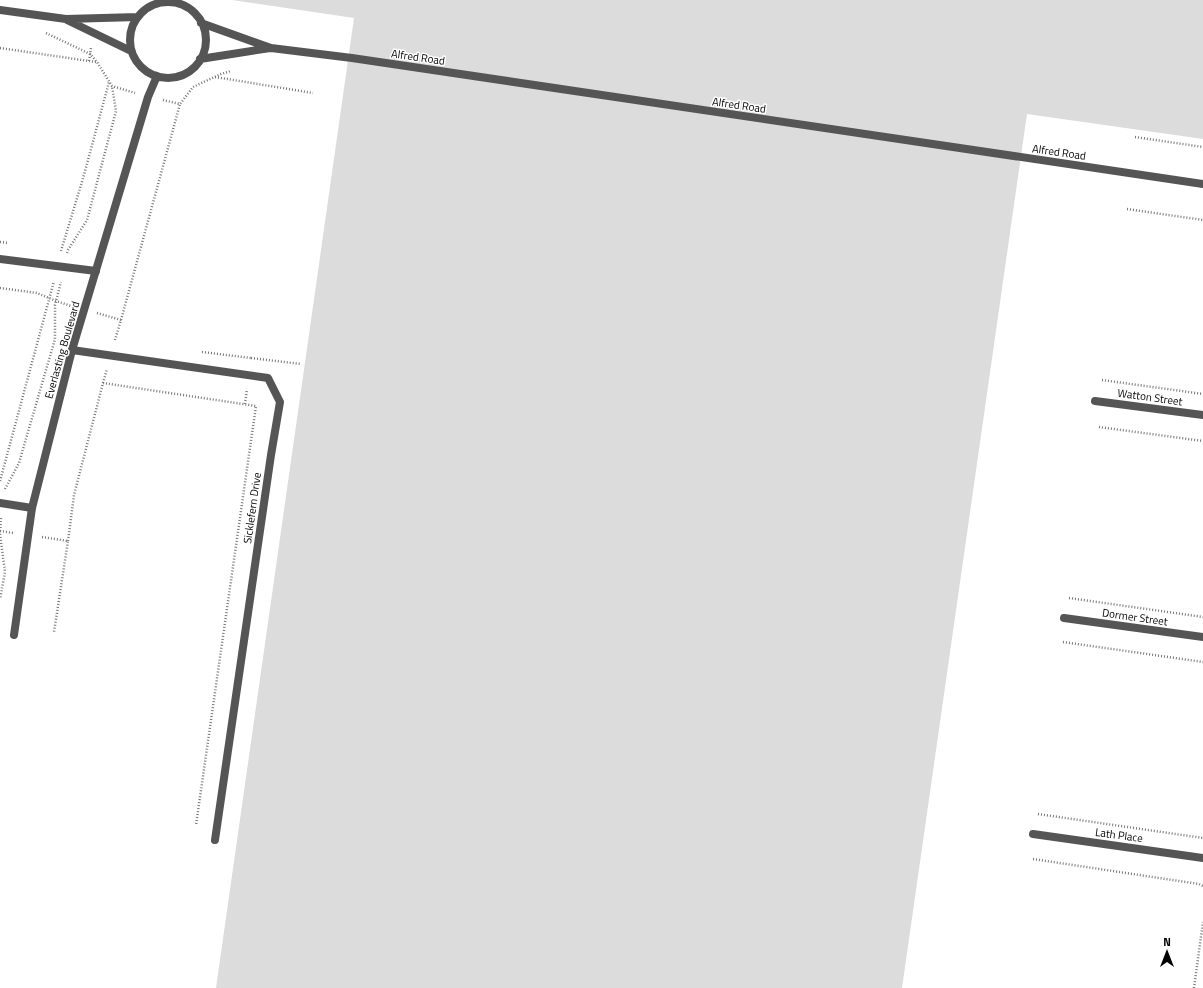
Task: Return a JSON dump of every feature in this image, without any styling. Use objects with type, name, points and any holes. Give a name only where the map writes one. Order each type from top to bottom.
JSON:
[{"type":"street","points":[[170,2],[183,5],[194,12],[201,22],[205,34],[205,47],[200,59],[192,69],[181,75],[169,78],[157,76],[146,71],[137,62],[131,52],[129,40],[132,27],[138,17],[147,8],[158,3],[170,2]]},
{"type":"street","points":[[0,10],[66,19],[138,17]]},
{"type":"street","points":[[66,19],[131,52]]},
{"type":"street","name":"Alfred Road","points":[[201,22],[271,48],[360,59],[1203,184]]},
{"type":"street","name":"Alfred Road","points":[[200,59],[271,48]]},
{"type":"street","name":"Everlasting Boulevard","points":[[14,635],[32,508],[72,350],[148,97],[157,76]]},
{"type":"street","points":[[0,259],[96,271]]},
{"type":"street","name":"Sicklefern Drive","points":[[72,350],[268,378],[280,402],[215,840]]},
{"type":"street","name":"Watton Street","points":[[1095,401],[1203,416]]},
{"type":"street","points":[[2,503],[32,508]]},
{"type":"street","name":"Dormer Street","points":[[1064,618],[1203,637]]},
{"type":"street","name":"Lath Place","points":[[1033,834],[1203,858]]},
{"type":"path","points":[[0,48],[97,62]]},
{"type":"path","points":[[0,481],[61,267],[68,250],[87,220],[116,111],[112,86],[97,62],[90,54]]},
{"type":"path","points":[[121,320],[180,104],[193,87],[232,70]]},
{"type":"path","points":[[215,77],[313,93]]},
{"type":"path","points":[[0,599],[5,572],[0,532],[2,503],[5,487],[19,463],[55,339],[55,305],[61,267],[61,251],[84,175],[109,81]]},
{"type":"path","points":[[112,86],[148,97],[180,104]]},
{"type":"path","points":[[1135,137],[1203,147]]},
{"type":"path","points":[[1127,209],[1203,220]]},
{"type":"path","points":[[0,242],[15,244]]},
{"type":"path","points":[[55,250],[61,251]]},
{"type":"path","points":[[1102,380],[1203,394]]},
{"type":"path","points":[[54,632],[74,495],[103,383],[256,406],[196,825]]},
{"type":"path","points":[[1099,427],[1203,441]]},
{"type":"path","points":[[0,532],[68,540]]},
{"type":"path","points":[[1069,598],[1203,617]]},
{"type":"path","points":[[1063,642],[1203,662]]},
{"type":"path","points":[[1038,814],[1203,838]]},
{"type":"path","points":[[1033,859],[1199,884],[1203,886]]},
{"type":"path","points":[[1194,988],[1203,922]]},
{"type":"shaded area","points":[[232,0],[1203,0],[1203,139],[1027,114],[902,988],[216,988],[354,18]]}]
